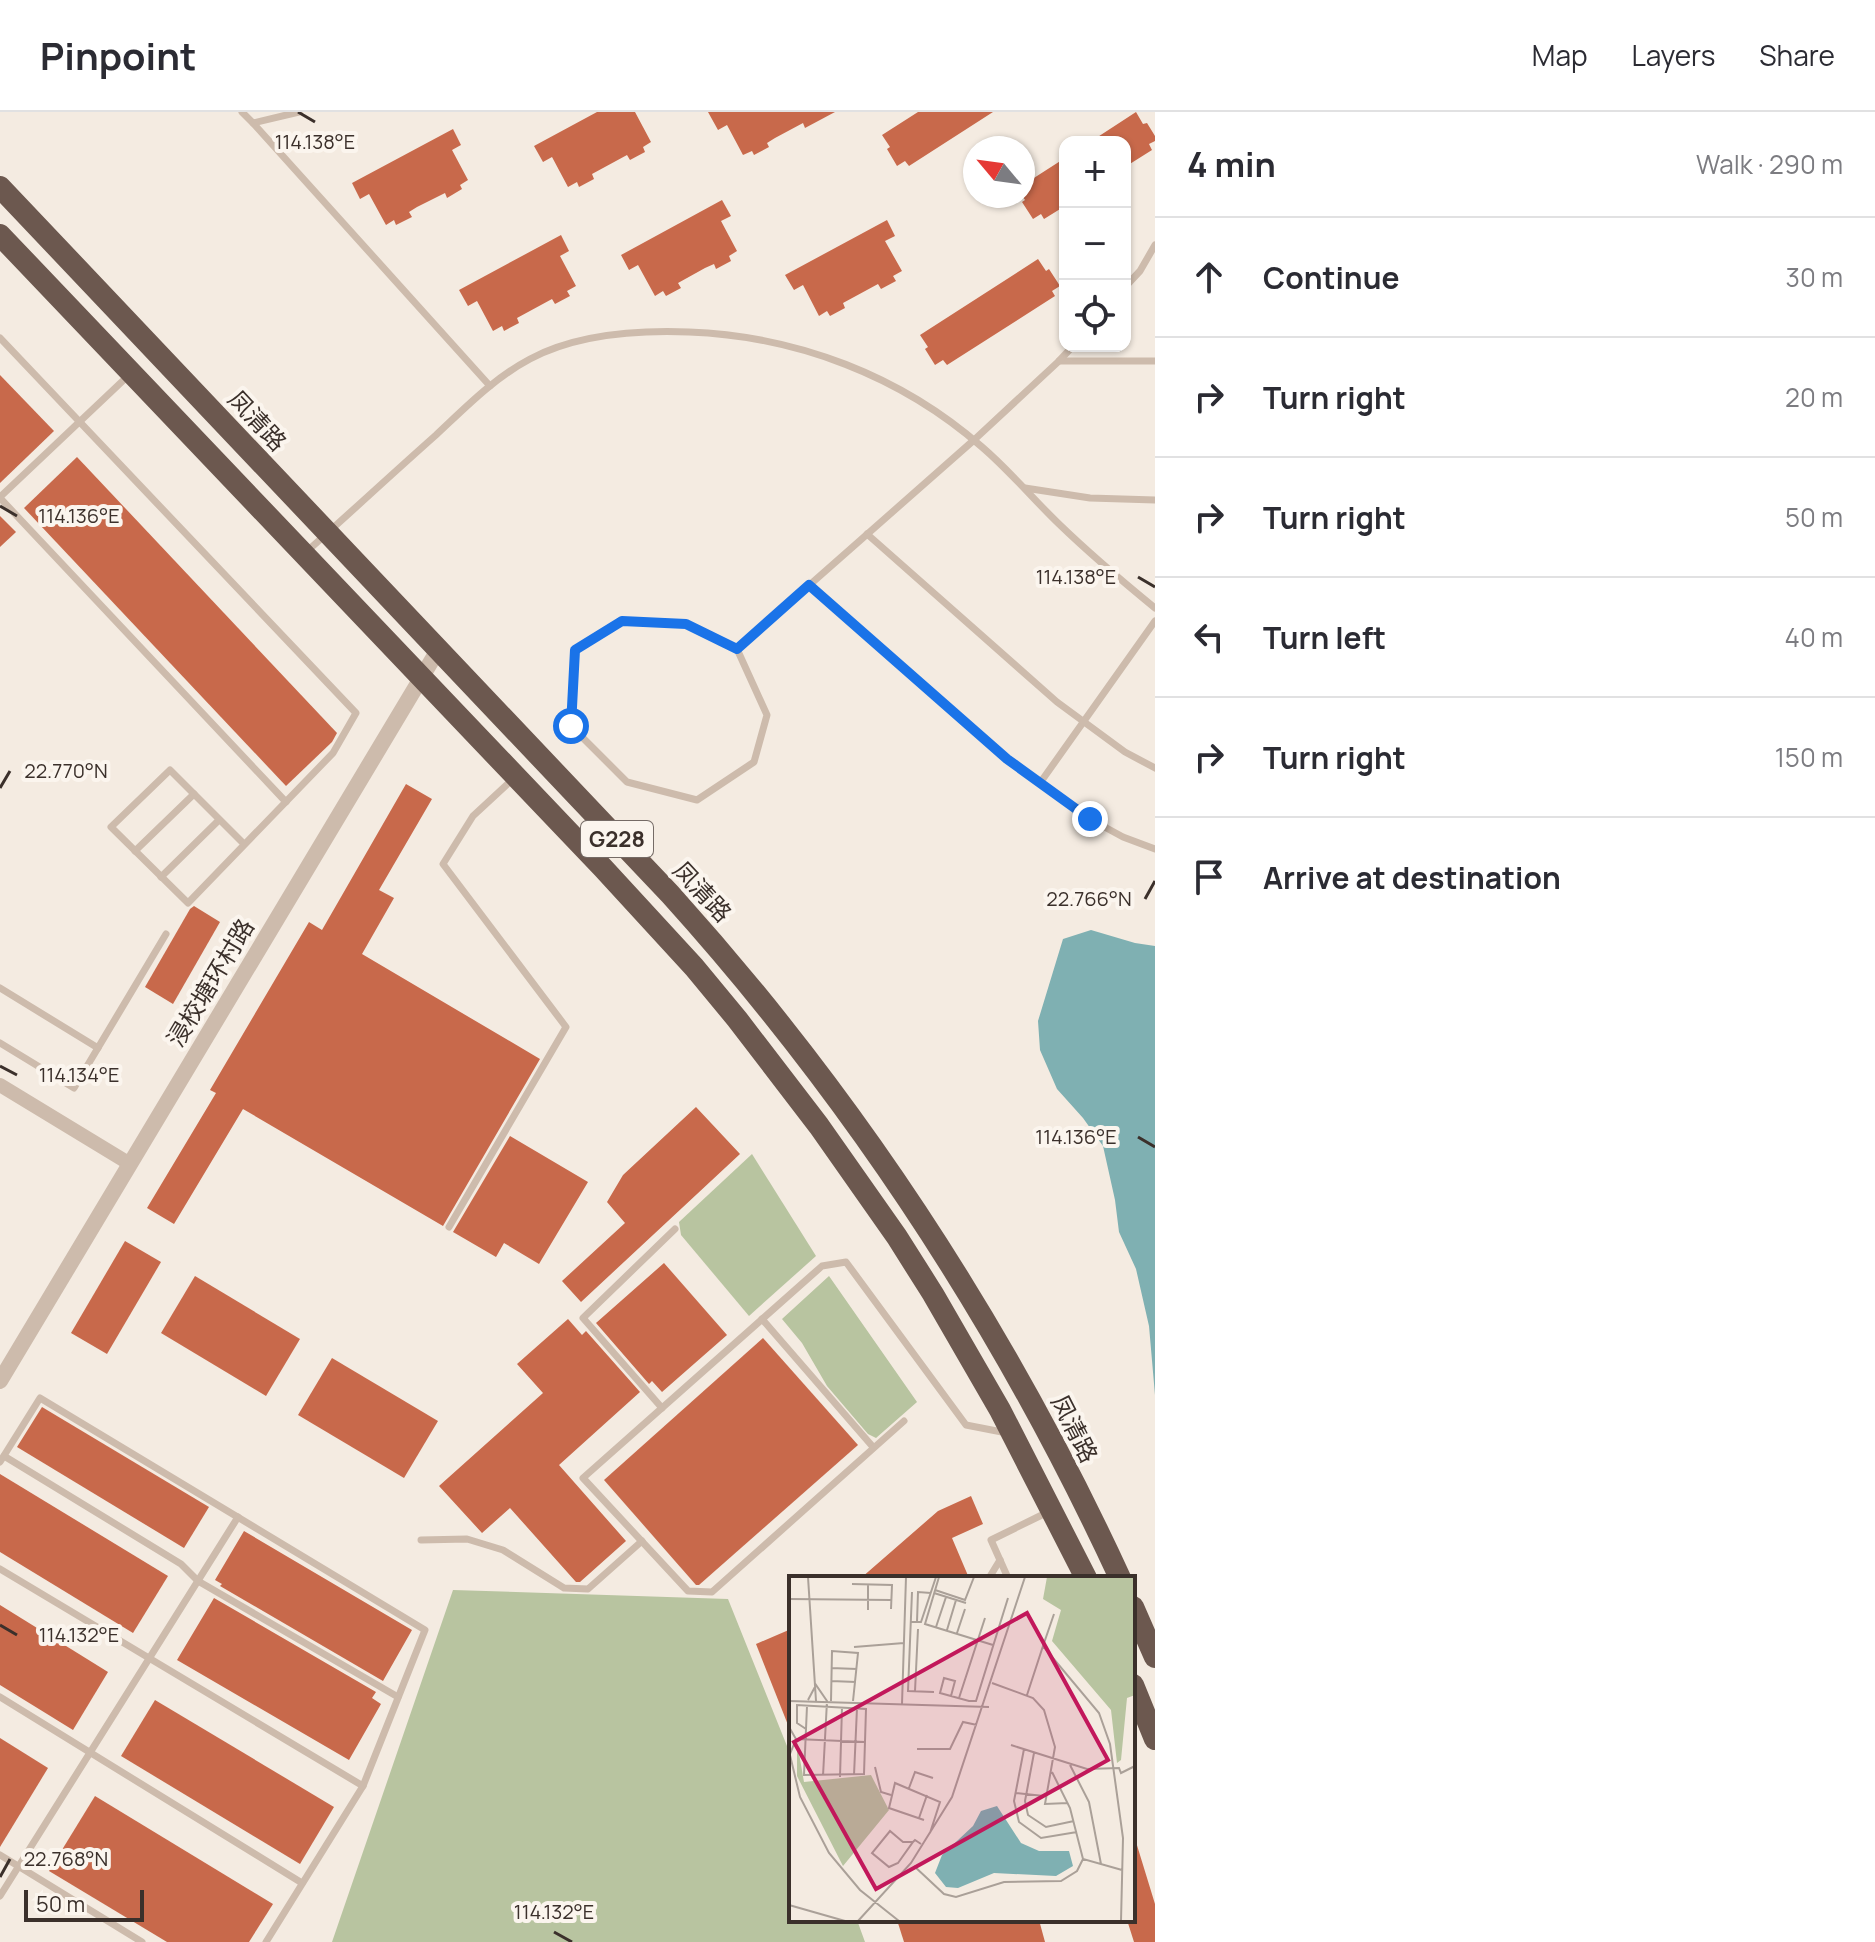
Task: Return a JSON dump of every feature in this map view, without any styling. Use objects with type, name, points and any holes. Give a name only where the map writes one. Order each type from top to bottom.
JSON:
[{"type":"highway","name":"凤清路","points":[[0,187],[716,945],[768,1008],[843,1106],[958,1276],[1026,1393],[1119,1576]]},
{"type":"highway","name":"G228","points":[[0,235],[515,776],[694,967],[737,1019],[858,1181],[933,1294],[1013,1434],[1085,1576]]},
{"type":"highway","points":[[1135,1610],[1150,1630],[1155,1657]]},
{"type":"highway","points":[[1135,1690],[1155,1739]]},
{"type":"street","name":"浸校塘环村路","points":[[0,1381],[438,650]]},
{"type":"street","points":[[0,1085],[130,1164]]},
{"type":"lane","points":[[242,112],[490,386]]},
{"type":"lane","points":[[253,123],[299,112]]},
{"type":"lane","points":[[1131,281],[1155,245]]},
{"type":"lane","points":[[304,554],[490,386],[529,360],[573,343],[640,333],[707,333],[741,336],[807,351],[870,374],[929,407],[974,440],[1095,558],[1155,608]]},
{"type":"lane","points":[[0,338],[356,713],[333,753],[188,903],[111,827],[170,770],[244,844]]},
{"type":"lane","points":[[737,649],[974,440],[1067,352]]},
{"type":"lane","points":[[1059,361],[1155,361]]},
{"type":"lane","points":[[131,373],[0,498],[286,802]]},
{"type":"lane","points":[[1023,487],[1090,498],[1155,500]]},
{"type":"lane","points":[[867,534],[1057,702],[1125,752],[1155,768]]},
{"type":"lane","points":[[809,585],[1007,759],[1090,819],[1123,837],[1155,849]]},
{"type":"lane","points":[[622,621],[686,624],[737,649],[767,715],[754,762],[697,800],[627,782],[571,726],[575,650],[622,621]]},
{"type":"lane","points":[[1040,783],[1155,621]]},
{"type":"lane","points":[[449,1227],[566,1027],[443,864],[473,816],[515,776]]},
{"type":"lane","points":[[135,851],[194,794]]},
{"type":"lane","points":[[161,877],[219,820]]},
{"type":"lane","points":[[0,1043],[74,1088],[166,934]]},
{"type":"lane","points":[[0,988],[98,1048]]},
{"type":"lane","points":[[662,1408],[583,1318],[675,1229]]},
{"type":"lane","points":[[904,1421],[712,1592],[688,1591],[583,1478],[822,1266],[846,1262],[966,1425],[1013,1434]]},
{"type":"lane","points":[[762,1319],[873,1447]]},
{"type":"lane","points":[[266,1942],[363,1786],[425,1630],[40,1398],[2,1459],[181,1564],[198,1581],[398,1697]]},
{"type":"lane","points":[[1007,1576],[991,1540],[1052,1510]]},
{"type":"lane","points":[[0,1896],[238,1517]]},
{"type":"lane","points":[[421,1540],[467,1539],[503,1550],[564,1588],[588,1589],[642,1541]]},
{"type":"lane","points":[[990,1576],[1000,1560]]},
{"type":"lane","points":[[0,1569],[363,1786]]},
{"type":"lane","points":[[0,1697],[302,1883]]},
{"type":"lane","points":[[0,1855],[142,1942]]},
{"type":"green space","points":[[752,1154],[816,1256],[749,1316],[681,1235],[679,1222]]},
{"type":"green space","points":[[829,1276],[917,1402],[876,1438],[868,1434],[827,1386],[802,1343],[782,1319]]},
{"type":"green space","points":[[453,1590],[728,1599],[789,1751],[789,1922],[858,1922],[865,1942],[332,1942]]},
{"type":"water","points":[[1091,930],[1155,946],[1155,1395],[1149,1326],[1136,1269],[1119,1232],[1103,1146],[1057,1089],[1040,1050],[1038,1021],[1063,939]]},
{"type":"building","points":[[597,112],[635,112],[651,142],[643,147],[645,152],[630,160],[627,155],[592,174],[594,179],[579,187],[577,182],[568,187],[552,157],[543,162],[534,146]]},
{"type":"building","points":[[708,112],[835,112],[805,128],[803,123],[767,143],[769,147],[754,155],[752,151],[743,155],[727,125],[718,130]]},
{"type":"building","points":[[918,112],[993,112],[909,166],[905,161],[897,166],[882,135]]},
{"type":"building","points":[[1136,112],[1143,124],[1147,123],[1155,141],[1149,144],[1152,150],[1131,163],[1131,136],[1099,136]]},
{"type":"building","points":[[453,129],[461,145],[452,150],[468,180],[460,185],[462,189],[447,198],[445,193],[417,207],[409,212],[412,217],[396,225],[394,220],[386,225],[369,194],[360,199],[352,183]]},
{"type":"building","points":[[1059,162],[1059,210],[1044,219],[1041,214],[1033,219],[1026,208],[1035,208],[1035,177]]},
{"type":"building","points":[[722,200],[731,216],[721,221],[737,251],[729,256],[731,261],[716,269],[714,264],[705,268],[678,283],[681,288],[666,296],[663,291],[655,296],[638,265],[629,270],[621,255]]},
{"type":"building","points":[[887,220],[895,236],[885,241],[902,271],[893,276],[896,281],[881,289],[878,284],[843,303],[845,308],[830,316],[827,311],[819,316],[803,285],[794,290],[785,275]]},
{"type":"building","points":[[561,235],[569,251],[560,256],[576,286],[567,291],[570,296],[555,304],[552,299],[517,318],[519,323],[504,331],[502,326],[493,331],[477,301],[468,306],[459,290]]},
{"type":"building","points":[[1038,259],[1059,284],[1052,291],[1055,296],[947,365],[943,360],[935,365],[920,335]]},
{"type":"building","points":[[0,375],[54,431],[0,483]]},
{"type":"building","points":[[77,457],[337,733],[332,742],[286,786],[24,508]]},
{"type":"building","points":[[0,516],[16,532],[0,547]]},
{"type":"building","points":[[406,784],[432,799],[379,890],[394,898],[362,954],[540,1059],[443,1226],[243,1109],[174,1224],[147,1208],[216,1093],[210,1090],[309,922],[322,930]]},
{"type":"building","points":[[194,906],[220,922],[173,1004],[145,987]]},
{"type":"building","points":[[696,1107],[740,1154],[581,1302],[562,1281],[625,1223],[607,1202],[623,1175]]},
{"type":"building","points":[[510,1136],[588,1182],[539,1264],[504,1243],[496,1257],[453,1232]]},
{"type":"building","points":[[125,1241],[161,1262],[107,1354],[71,1333]]},
{"type":"building","points":[[664,1263],[727,1335],[662,1392],[652,1381],[649,1384],[596,1323]]},
{"type":"building","points":[[195,1276],[300,1339],[266,1396],[161,1333]]},
{"type":"building","points":[[568,1319],[582,1335],[586,1331],[640,1392],[559,1465],[626,1541],[580,1582],[576,1582],[510,1508],[482,1533],[439,1486],[543,1393],[517,1364]]},
{"type":"building","points":[[763,1338],[858,1445],[696,1585],[604,1480]]},
{"type":"building","points":[[332,1358],[438,1421],[404,1478],[298,1415]]},
{"type":"building","points":[[42,1407],[209,1507],[184,1548],[17,1447]]},
{"type":"building","points":[[0,1474],[168,1576],[133,1633],[0,1552]]},
{"type":"building","points":[[971,1496],[983,1524],[952,1538],[968,1576],[863,1576],[938,1511]]},
{"type":"building","points":[[244,1531],[412,1630],[383,1681],[220,1586],[222,1584],[215,1580]]},
{"type":"building","points":[[214,1598],[376,1692],[372,1698],[381,1704],[349,1760],[177,1660]]},
{"type":"building","points":[[0,1605],[108,1672],[73,1730],[0,1685]]},
{"type":"building","points":[[789,1630],[789,1727],[756,1644]]},
{"type":"building","points":[[155,1700],[334,1807],[300,1864],[121,1756]]},
{"type":"building","points":[[0,1738],[48,1768],[0,1847]]},
{"type":"building","points":[[95,1796],[273,1904],[249,1942],[167,1942],[49,1871]]},
{"type":"building","points":[[1135,1842],[1155,1904],[1155,1942],[1134,1942],[1128,1922],[1135,1922]]},
{"type":"building","points":[[898,1922],[1040,1922],[1045,1942],[904,1942]]},
{"type":"route","points":[[571,726],[575,650],[622,621],[686,624],[737,649],[809,585],[1007,759],[1090,819]]}]
